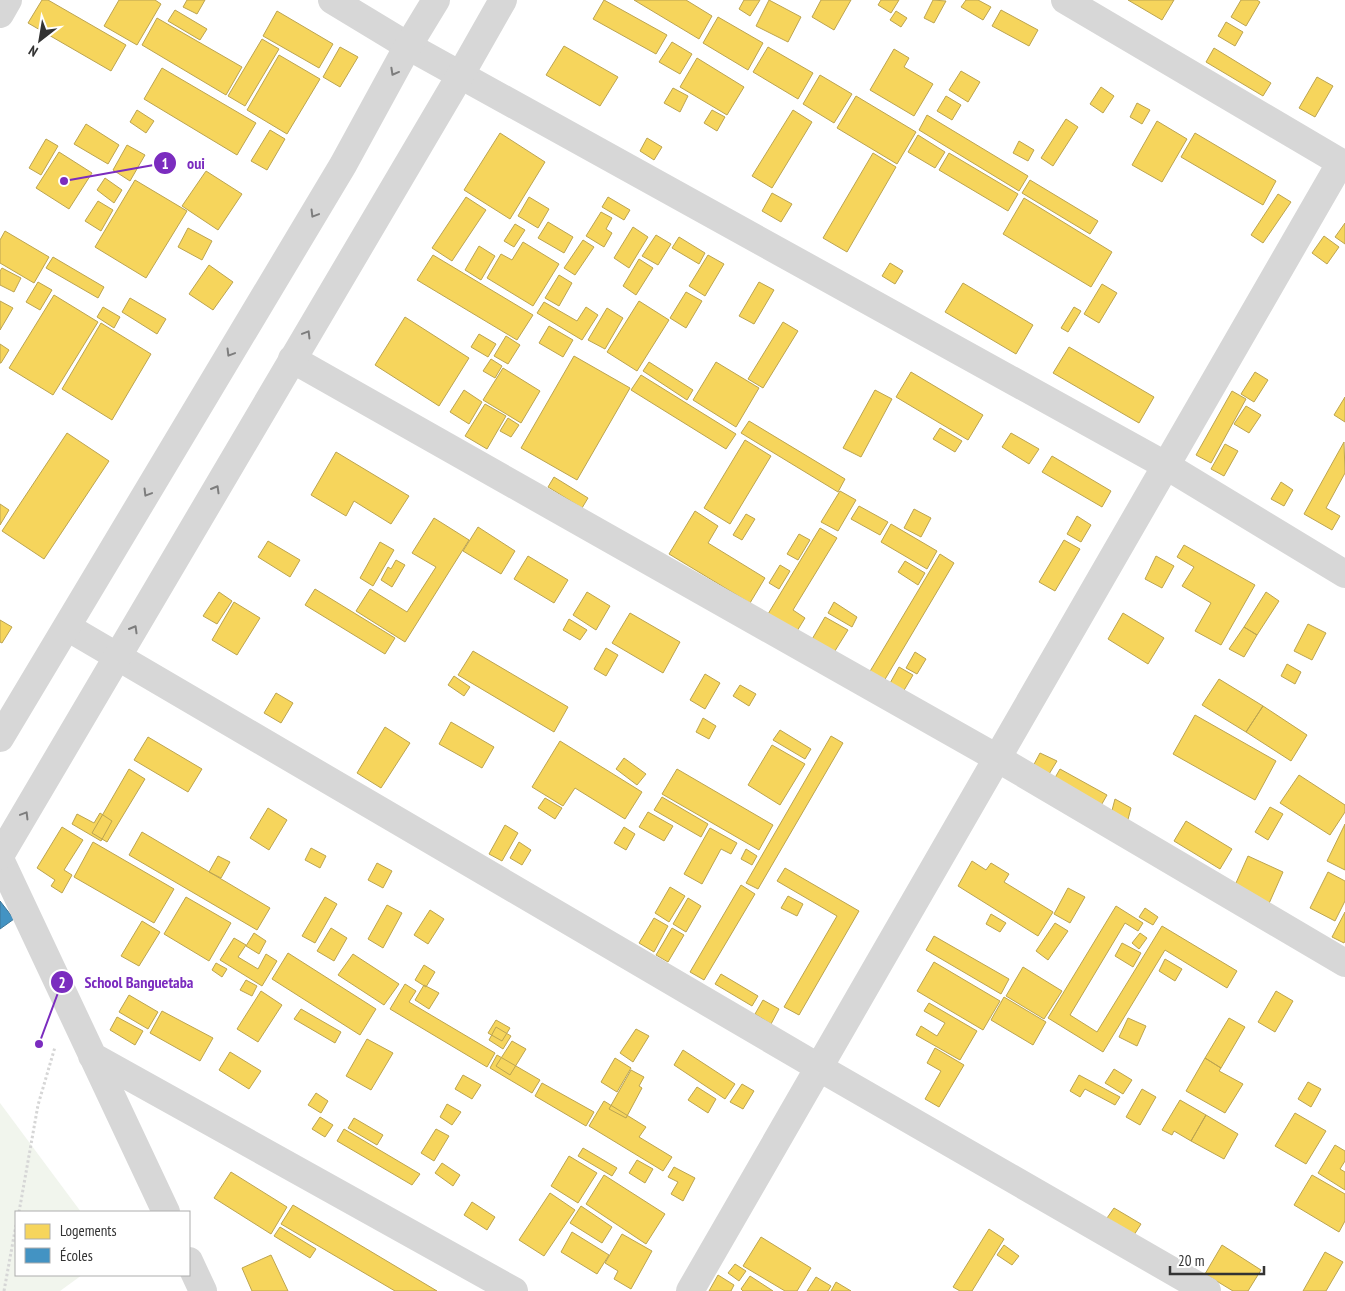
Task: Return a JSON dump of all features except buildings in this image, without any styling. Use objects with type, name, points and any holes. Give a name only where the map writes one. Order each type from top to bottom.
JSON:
[{"type":"street","points":[[0,14],[8,0]]},
{"type":"street","points":[[332,0],[408,46],[1165,465],[1345,574]]},
{"type":"street","points":[[0,738],[342,165],[408,46],[436,0]]},
{"type":"street","points":[[166,1211],[0,858],[503,0]]},
{"type":"street","points":[[690,1291],[1165,465],[1343,164],[1065,0]]},
{"type":"street","points":[[292,359],[997,758],[1345,963]]},
{"type":"street","points":[[67,627],[818,1067],[1207,1291]]},
{"type":"street","points":[[92,1056],[514,1291]]},
{"type":"street","points":[[190,1263],[203,1291]]},
{"type":"path","points":[[18,1211],[38,1105],[67,1004]]},
{"type":"path","points":[[4,1291],[15,1230]]},
{"type":"shaded area","points":[[0,1103],[80,1211],[15,1211],[15,1276],[81,1276],[60,1291],[0,1291]]},
{"type":"place","name":"oui","points":[[64,181]]},
{"type":"place","name":"School Banguetaba","points":[[39,1044]]}]
